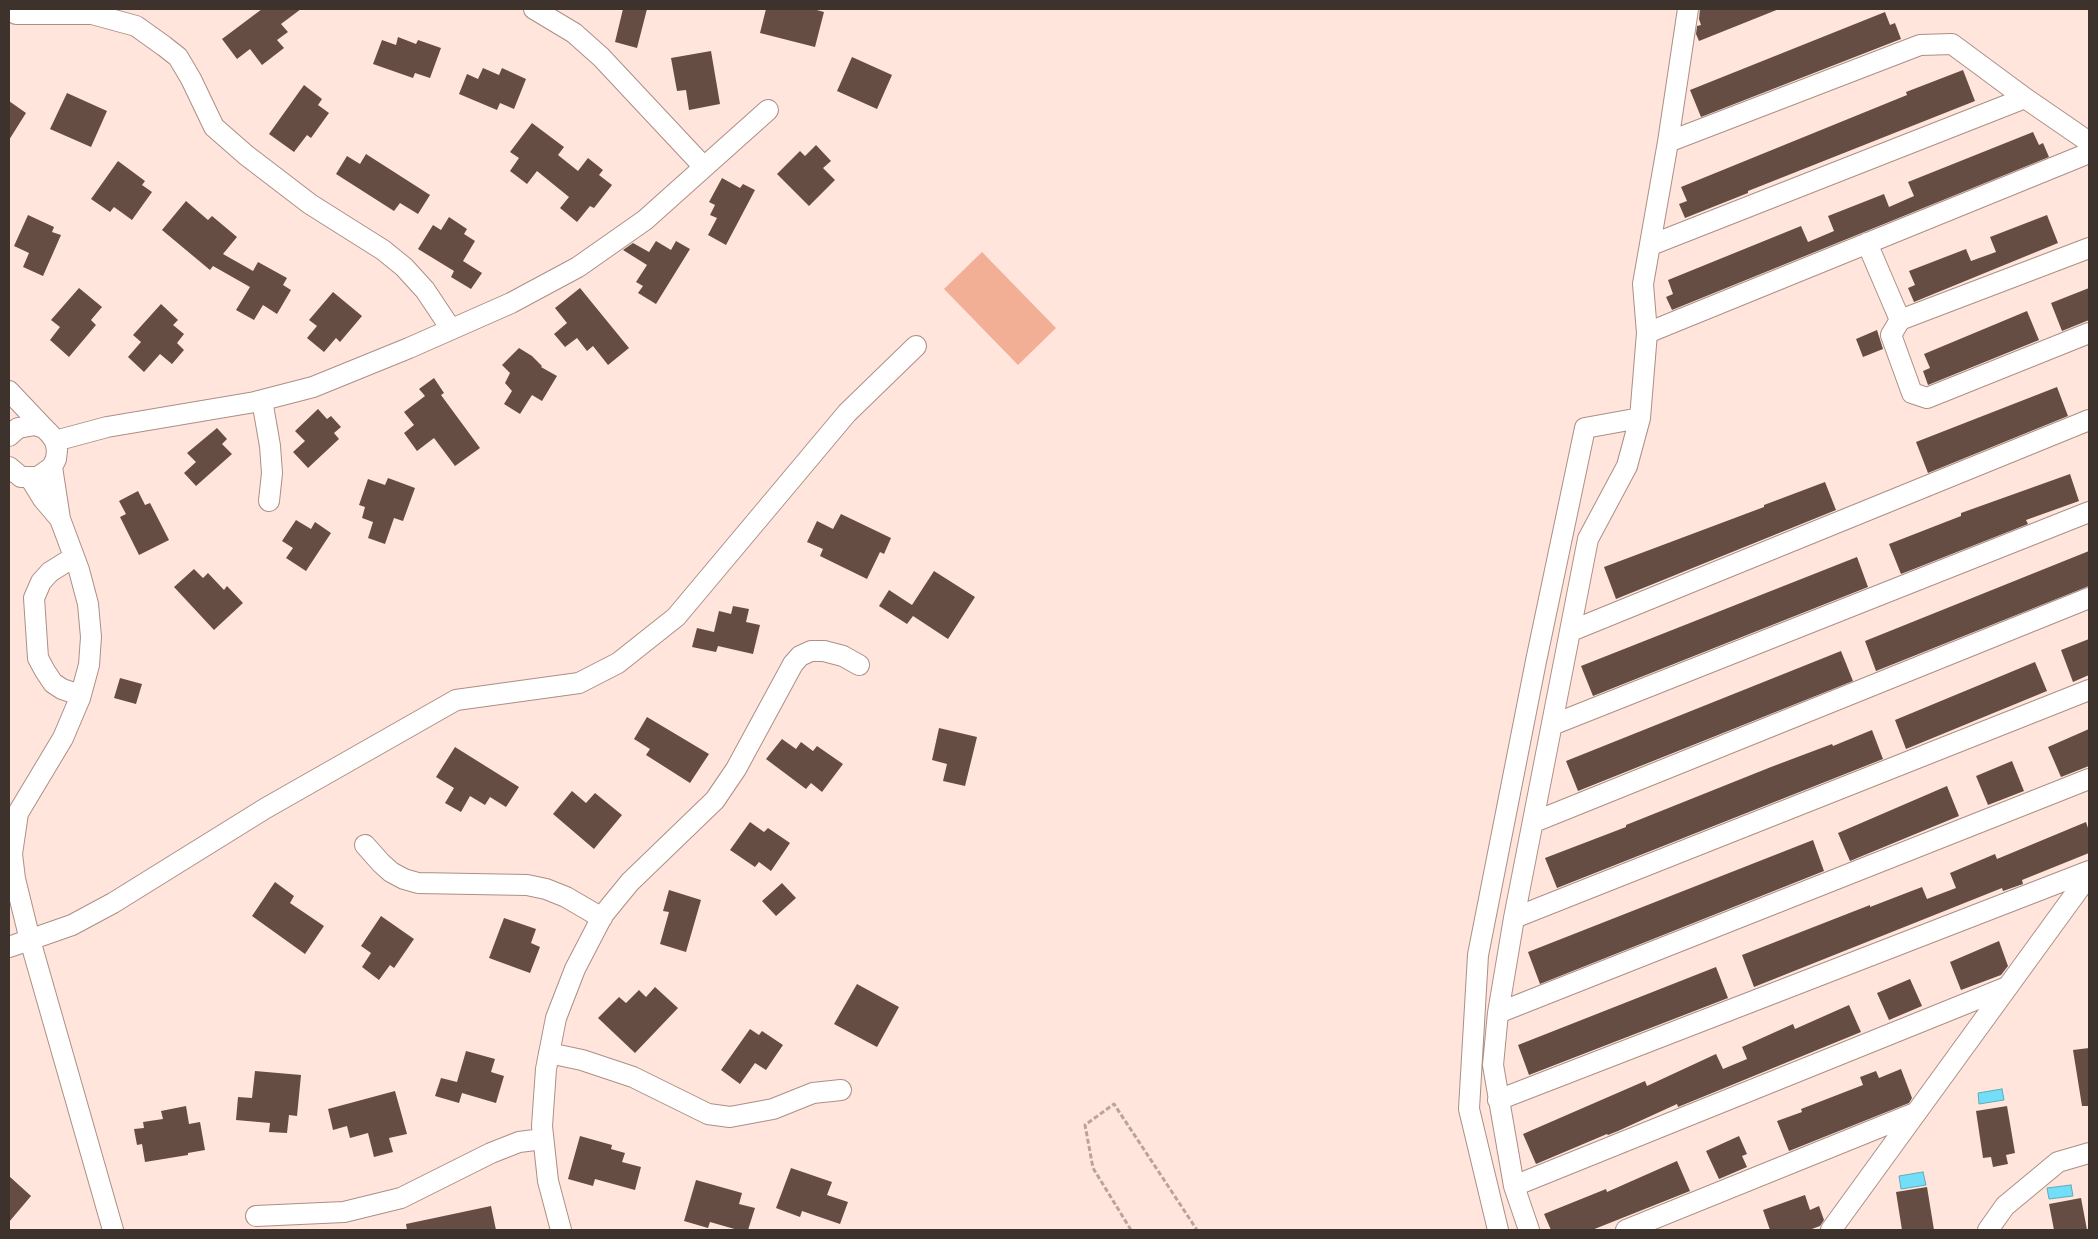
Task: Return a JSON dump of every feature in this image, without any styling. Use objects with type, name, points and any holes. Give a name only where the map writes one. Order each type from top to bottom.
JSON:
[{"type":"street","points":[[534,9],[574,33],[601,57],[704,167]]},
{"type":"street","points":[[1529,1230],[1514,1186],[1493,1065],[1498,1013],[1514,918],[1588,539],[1627,466],[1640,418],[1647,333],[1643,284],[1668,142],[1688,9]]},
{"type":"street","points":[[16,14],[92,14],[136,26],[164,46],[178,57],[214,127],[246,155],[310,204],[383,250],[404,267],[426,290],[451,329]]},
{"type":"street","points":[[1668,142],[1920,45],[1952,44],[2089,142]]},
{"type":"street","points":[[1651,245],[2025,98]]},
{"type":"street","points":[[9,436],[18,428],[26,425],[49,435],[107,427],[262,400],[313,387],[451,329],[511,302],[578,267],[645,220],[768,110]]},
{"type":"street","points":[[1647,333],[2089,153]]},
{"type":"street","points":[[1867,243],[1900,320]]},
{"type":"street","points":[[2089,248],[1900,320],[1891,335],[1912,393],[1927,398],[2089,333]]},
{"type":"street","points":[[9,947],[72,925],[113,903],[266,808],[456,700],[579,683],[618,663],[676,617],[847,413],[916,346]]},
{"type":"street","points":[[9,391],[49,435],[56,459],[46,473],[30,478],[21,477],[9,468]]},
{"type":"street","points":[[262,400],[270,446],[272,474],[269,501]]},
{"type":"street","points":[[1498,1230],[1469,1109],[1478,955],[1536,661],[1586,428],[1640,418]]},
{"type":"street","points":[[1571,631],[2089,420]]},
{"type":"street","points":[[52,467],[60,518],[88,604],[91,637],[89,665],[80,695],[63,738],[18,813],[12,854],[15,878],[30,940],[112,1230]]},
{"type":"street","points":[[30,478],[43,499],[60,518]]},
{"type":"street","points":[[1552,725],[2089,512]]},
{"type":"street","points":[[74,557],[50,572],[41,582],[34,598],[38,658],[45,671],[58,686],[80,695]]},
{"type":"street","points":[[1534,822],[2089,598]]},
{"type":"street","points":[[561,1230],[548,1181],[543,1139],[542,1117],[549,1053],[556,1018],[572,977],[602,918],[630,882],[715,800],[736,769],[793,664],[800,656],[812,651],[824,651],[843,656],[859,665]]},
{"type":"street","points":[[1514,918],[2089,690]]},
{"type":"street","points":[[1498,1013],[2089,778]]},
{"type":"street","points":[[366,845],[391,872],[404,879],[418,883],[527,885],[566,897],[602,918]]},
{"type":"street","points":[[1498,1100],[2089,871]]},
{"type":"street","points":[[1831,1230],[2089,875]]},
{"type":"street","points":[[1514,1186],[2007,987]]},
{"type":"street","points":[[549,1053],[582,1060],[634,1076],[708,1114],[730,1118],[773,1109],[813,1093],[841,1090]]},
{"type":"street","points":[[1626,1230],[1915,1113]]},
{"type":"street","points":[[256,1216],[344,1212],[401,1198],[446,1178],[491,1153],[519,1142],[543,1139]]},
{"type":"street","points":[[1988,1230],[2005,1206],[2058,1162],[2089,1153]]},
{"type":"path","points":[[1131,1230],[1093,1168],[1085,1125],[1114,1104],[1197,1230]]},
{"type":"shaded area","points":[[982,252],[1056,328],[1018,365],[944,289]]},
{"type":"water","points":[[2002,1089],[2004,1100],[1979,1104],[1978,1093]]},
{"type":"water","points":[[1923,1172],[1926,1185],[1901,1189],[1899,1176]]},
{"type":"water","points":[[2071,1185],[2073,1196],[2049,1199],[2047,1188]]},
{"type":"building","points":[[262,9],[301,9],[281,24],[288,32],[277,40],[284,48],[262,65],[250,49],[237,59],[222,39]]},
{"type":"building","points":[[623,9],[647,9],[637,48],[615,42]]},
{"type":"building","points":[[766,9],[813,9],[824,12],[815,47],[760,33]]},
{"type":"building","points":[[1700,9],[1779,9],[1699,41],[1696,34],[1697,26],[1701,25],[1699,19]]},
{"type":"building","points":[[1885,12],[1890,25],[1895,23],[1901,39],[1701,117],[1690,90]]},
{"type":"building","points":[[398,37],[416,44],[418,40],[441,48],[430,78],[415,73],[413,78],[373,64],[382,40],[396,45]]},
{"type":"building","points":[[711,51],[720,104],[689,110],[686,90],[677,91],[671,58]]},
{"type":"building","points":[[852,57],[892,75],[877,109],[837,91]]},
{"type":"building","points":[[483,68],[499,75],[502,68],[526,79],[514,109],[500,103],[497,110],[459,94],[467,74],[478,79]]},
{"type":"building","points":[[1963,70],[1975,101],[1685,218],[1679,204],[1687,201],[1681,187],[1907,95],[1906,92]]},
{"type":"building","points":[[304,85],[322,99],[318,105],[329,113],[311,138],[307,135],[294,152],[269,134]]},
{"type":"building","points":[[67,93],[107,111],[91,147],[50,129]]},
{"type":"building","points":[[9,101],[26,113],[9,140]]},
{"type":"building","points":[[532,123],[564,147],[558,155],[578,171],[588,158],[603,170],[599,175],[612,185],[594,208],[590,206],[577,222],[560,208],[569,197],[537,171],[527,184],[510,171],[519,158],[510,152]]},
{"type":"building","points":[[2033,132],[2039,145],[2043,143],[2049,157],[1672,310],[1666,297],[1673,294],[1668,280],[1801,226],[1808,242],[1834,231],[1828,216],[1884,194],[1889,207],[1914,196],[1908,182]]},
{"type":"building","points":[[816,145],[831,161],[823,168],[835,180],[809,206],[777,174],[800,151],[805,156]]},
{"type":"building","points":[[366,154],[430,195],[418,214],[400,203],[394,211],[336,174],[347,156],[360,164]]},
{"type":"building","points":[[118,161],[145,181],[142,185],[152,192],[132,220],[114,207],[110,212],[91,199]]},
{"type":"building","points":[[722,178],[740,188],[743,184],[755,190],[726,245],[708,235],[717,218],[710,215],[715,205],[709,202]]},
{"type":"building","points":[[186,201],[208,220],[212,216],[237,237],[223,254],[253,271],[258,262],[287,278],[283,285],[291,290],[277,314],[263,305],[254,320],[236,310],[250,287],[213,266],[210,270],[162,230]]},
{"type":"building","points":[[28,215],[54,227],[52,232],[61,235],[43,276],[23,267],[29,253],[14,246]]},
{"type":"building","points":[[2047,215],[2058,243],[1914,302],[1908,288],[1915,285],[1909,271],[1966,249],[1971,261],[1996,252],[1990,237]]},
{"type":"building","points":[[449,217],[467,229],[464,234],[475,241],[463,261],[482,273],[471,289],[451,277],[454,271],[418,249],[433,225],[441,230]]},
{"type":"building","points":[[656,241],[671,250],[676,241],[690,249],[656,304],[638,293],[643,286],[636,282],[647,265],[623,250],[633,243],[649,252]]},
{"type":"building","points":[[79,288],[102,307],[91,320],[96,325],[69,357],[50,340],[60,327],[51,320]]},
{"type":"building","points":[[580,288],[629,348],[608,365],[593,346],[587,351],[577,338],[565,347],[554,334],[567,323],[555,308]]},
{"type":"building","points":[[2089,288],[2089,320],[2062,331],[2051,303]]},
{"type":"building","points":[[333,292],[362,316],[340,342],[336,338],[324,352],[307,338],[317,326],[309,320]]},
{"type":"building","points":[[161,304],[178,320],[173,325],[184,334],[177,343],[184,350],[172,364],[160,354],[144,372],[128,357],[141,342],[133,335]]},
{"type":"building","points":[[2027,311],[2039,340],[1928,385],[1923,371],[1930,368],[1924,354]]},
{"type":"building","points":[[1877,330],[1883,349],[1863,357],[1856,339]]},
{"type":"building","points":[[519,348],[532,356],[541,367],[557,376],[542,401],[532,395],[520,414],[504,404],[512,391],[505,383],[510,373],[502,365]]},
{"type":"building","points":[[434,378],[444,393],[441,395],[480,448],[455,466],[434,438],[417,451],[404,433],[414,425],[404,412],[425,396],[419,389]]},
{"type":"building","points":[[2057,387],[2068,416],[1928,473],[1916,442]]},
{"type":"building","points":[[318,409],[327,419],[331,416],[341,427],[334,433],[339,439],[308,468],[293,452],[305,441],[295,431]]},
{"type":"building","points":[[217,428],[227,439],[222,444],[232,454],[196,486],[184,473],[196,462],[187,453]]},
{"type":"building","points":[[2070,474],[2079,501],[2026,520],[2028,524],[1901,574],[1889,544],[1961,516],[1961,513]]},
{"type":"building","points":[[388,478],[415,488],[403,521],[394,518],[385,544],[368,538],[373,522],[362,518],[365,507],[359,505],[368,479],[385,485]]},
{"type":"building","points":[[1825,482],[1836,510],[1616,599],[1604,567]]},
{"type":"building","points":[[138,491],[145,505],[150,503],[169,540],[139,555],[120,517],[126,514],[119,501]]},
{"type":"building","points":[[841,514],[891,538],[884,554],[880,552],[867,579],[820,556],[823,549],[807,542],[817,521],[833,529]]},
{"type":"building","points":[[296,520],[311,529],[315,522],[331,533],[306,571],[286,558],[293,548],[282,541]]},
{"type":"building","points":[[2089,551],[2089,586],[1876,671],[1865,641]]},
{"type":"building","points":[[1857,557],[1868,587],[1593,696],[1581,666]]},
{"type":"building","points":[[194,569],[203,578],[208,573],[224,590],[227,586],[243,603],[214,630],[174,587]]},
{"type":"building","points":[[934,571],[975,597],[948,639],[913,616],[907,624],[879,606],[889,590],[912,605]]},
{"type":"building","points":[[733,606],[749,609],[746,622],[760,625],[753,654],[718,646],[716,652],[692,647],[697,628],[714,632],[719,611],[731,614]]},
{"type":"building","points":[[2089,639],[2089,675],[2073,682],[2061,650]]},
{"type":"building","points":[[1841,651],[1853,681],[1578,791],[1566,761]]},
{"type":"building","points":[[2035,662],[2047,691],[1906,749],[1895,720]]},
{"type":"building","points":[[120,678],[142,684],[136,704],[114,698]]},
{"type":"building","points":[[647,717],[709,754],[690,783],[646,755],[650,749],[634,739]]},
{"type":"building","points":[[939,728],[977,737],[965,786],[943,781],[947,764],[932,760]]},
{"type":"building","points":[[2089,729],[2089,766],[2061,777],[2048,747]]},
{"type":"building","points":[[1872,730],[1883,759],[1557,888],[1545,858],[1771,767],[1832,744],[1833,746]]},
{"type":"building","points":[[782,739],[796,749],[801,742],[813,751],[817,746],[843,764],[822,792],[811,783],[806,789],[766,759]]},
{"type":"building","points":[[455,747],[519,787],[506,807],[490,797],[485,805],[470,796],[461,812],[445,803],[454,788],[436,777]]},
{"type":"building","points":[[2012,761],[2024,791],[1988,805],[1976,776]]},
{"type":"building","points":[[1947,786],[1959,816],[1850,861],[1838,833]]},
{"type":"building","points":[[572,791],[586,803],[595,793],[622,815],[594,849],[553,814]]},
{"type":"building","points":[[750,822],[764,832],[768,828],[790,843],[771,871],[759,862],[755,867],[730,850]]},
{"type":"building","points":[[2086,822],[2089,831],[2089,853],[2022,880],[2023,884],[2003,891],[2002,888],[1754,987],[1742,955],[1870,905],[1870,907],[1922,887],[1927,899],[1956,888],[1950,873],[1995,854],[1997,859]]},
{"type":"building","points":[[1813,840],[1824,871],[1540,984],[1528,952]]},
{"type":"building","points":[[275,882],[294,896],[290,903],[324,926],[305,954],[252,916]]},
{"type":"building","points":[[782,883],[796,898],[776,916],[762,901]]},
{"type":"building","points":[[669,890],[701,900],[686,952],[660,944],[669,912],[663,911]]},
{"type":"building","points":[[381,916],[414,939],[394,968],[390,965],[379,980],[362,967],[371,953],[361,946]]},
{"type":"building","points":[[504,918],[536,929],[531,943],[540,947],[530,973],[489,958]]},
{"type":"building","points":[[1999,941],[2008,966],[2001,975],[1961,990],[1950,962]]},
{"type":"building","points":[[1716,967],[1728,998],[1529,1075],[1518,1045]]},
{"type":"building","points":[[1910,979],[1922,1006],[1889,1020],[1877,993]]},
{"type":"building","points":[[857,984],[899,1007],[877,1047],[834,1024]]},
{"type":"building","points":[[655,987],[678,1008],[635,1053],[598,1018],[619,997],[626,1003],[639,990],[646,997]]},
{"type":"building","points":[[1849,1005],[1861,1032],[1678,1107],[1677,1104],[1618,1131],[1536,1164],[1523,1134],[1645,1081],[1647,1086],[1716,1054],[1723,1069],[1747,1059],[1742,1047],[1793,1024],[1795,1029]]},
{"type":"building","points":[[750,1029],[759,1035],[762,1031],[783,1045],[766,1070],[755,1063],[740,1084],[721,1070]]},
{"type":"building","points":[[2089,1048],[2089,1106],[2082,1106],[2073,1050]]},
{"type":"building","points":[[466,1051],[495,1059],[491,1072],[504,1076],[496,1103],[462,1093],[459,1103],[435,1096],[441,1078],[457,1082]]},
{"type":"building","points":[[1901,1069],[1912,1098],[1909,1103],[1789,1151],[1777,1121],[1802,1112],[1801,1109],[1863,1085],[1860,1077],[1876,1071],[1879,1078]]},
{"type":"building","points":[[255,1071],[301,1075],[297,1116],[289,1115],[287,1133],[269,1132],[270,1123],[236,1120],[238,1097],[252,1098]]},
{"type":"building","points":[[395,1091],[407,1134],[389,1138],[393,1152],[374,1157],[368,1133],[350,1138],[347,1126],[333,1130],[328,1109]]},
{"type":"building","points":[[186,1106],[189,1124],[200,1122],[205,1150],[188,1153],[188,1155],[145,1162],[142,1144],[137,1145],[134,1129],[144,1128],[143,1122],[163,1119],[161,1111]]},
{"type":"building","points":[[2007,1106],[2015,1153],[2006,1155],[2008,1164],[1993,1167],[1991,1157],[1983,1158],[1976,1111]]},
{"type":"building","points":[[580,1136],[612,1145],[611,1149],[625,1153],[622,1162],[641,1167],[635,1190],[595,1179],[593,1186],[568,1179]]},
{"type":"building","points":[[1739,1136],[1747,1154],[1742,1156],[1747,1167],[1719,1179],[1706,1151]]},
{"type":"building","points":[[1677,1161],[1690,1191],[1592,1230],[1551,1230],[1544,1214],[1606,1189],[1607,1192]]},
{"type":"building","points":[[791,1168],[832,1182],[827,1195],[848,1202],[840,1224],[802,1211],[800,1217],[776,1208]]},
{"type":"building","points":[[9,1176],[31,1196],[9,1222]]},
{"type":"building","points":[[696,1180],[742,1193],[739,1204],[755,1208],[748,1230],[738,1230],[710,1222],[708,1228],[684,1221]]},
{"type":"building","points":[[1927,1187],[1934,1230],[1902,1230],[1896,1192]]},
{"type":"building","points":[[1805,1195],[1810,1210],[1819,1206],[1824,1220],[1820,1226],[1809,1230],[1770,1230],[1763,1210]]},
{"type":"building","points":[[2081,1198],[2087,1230],[2054,1230],[2049,1204]]},
{"type":"building","points":[[491,1206],[496,1230],[407,1230],[406,1224]]}]
